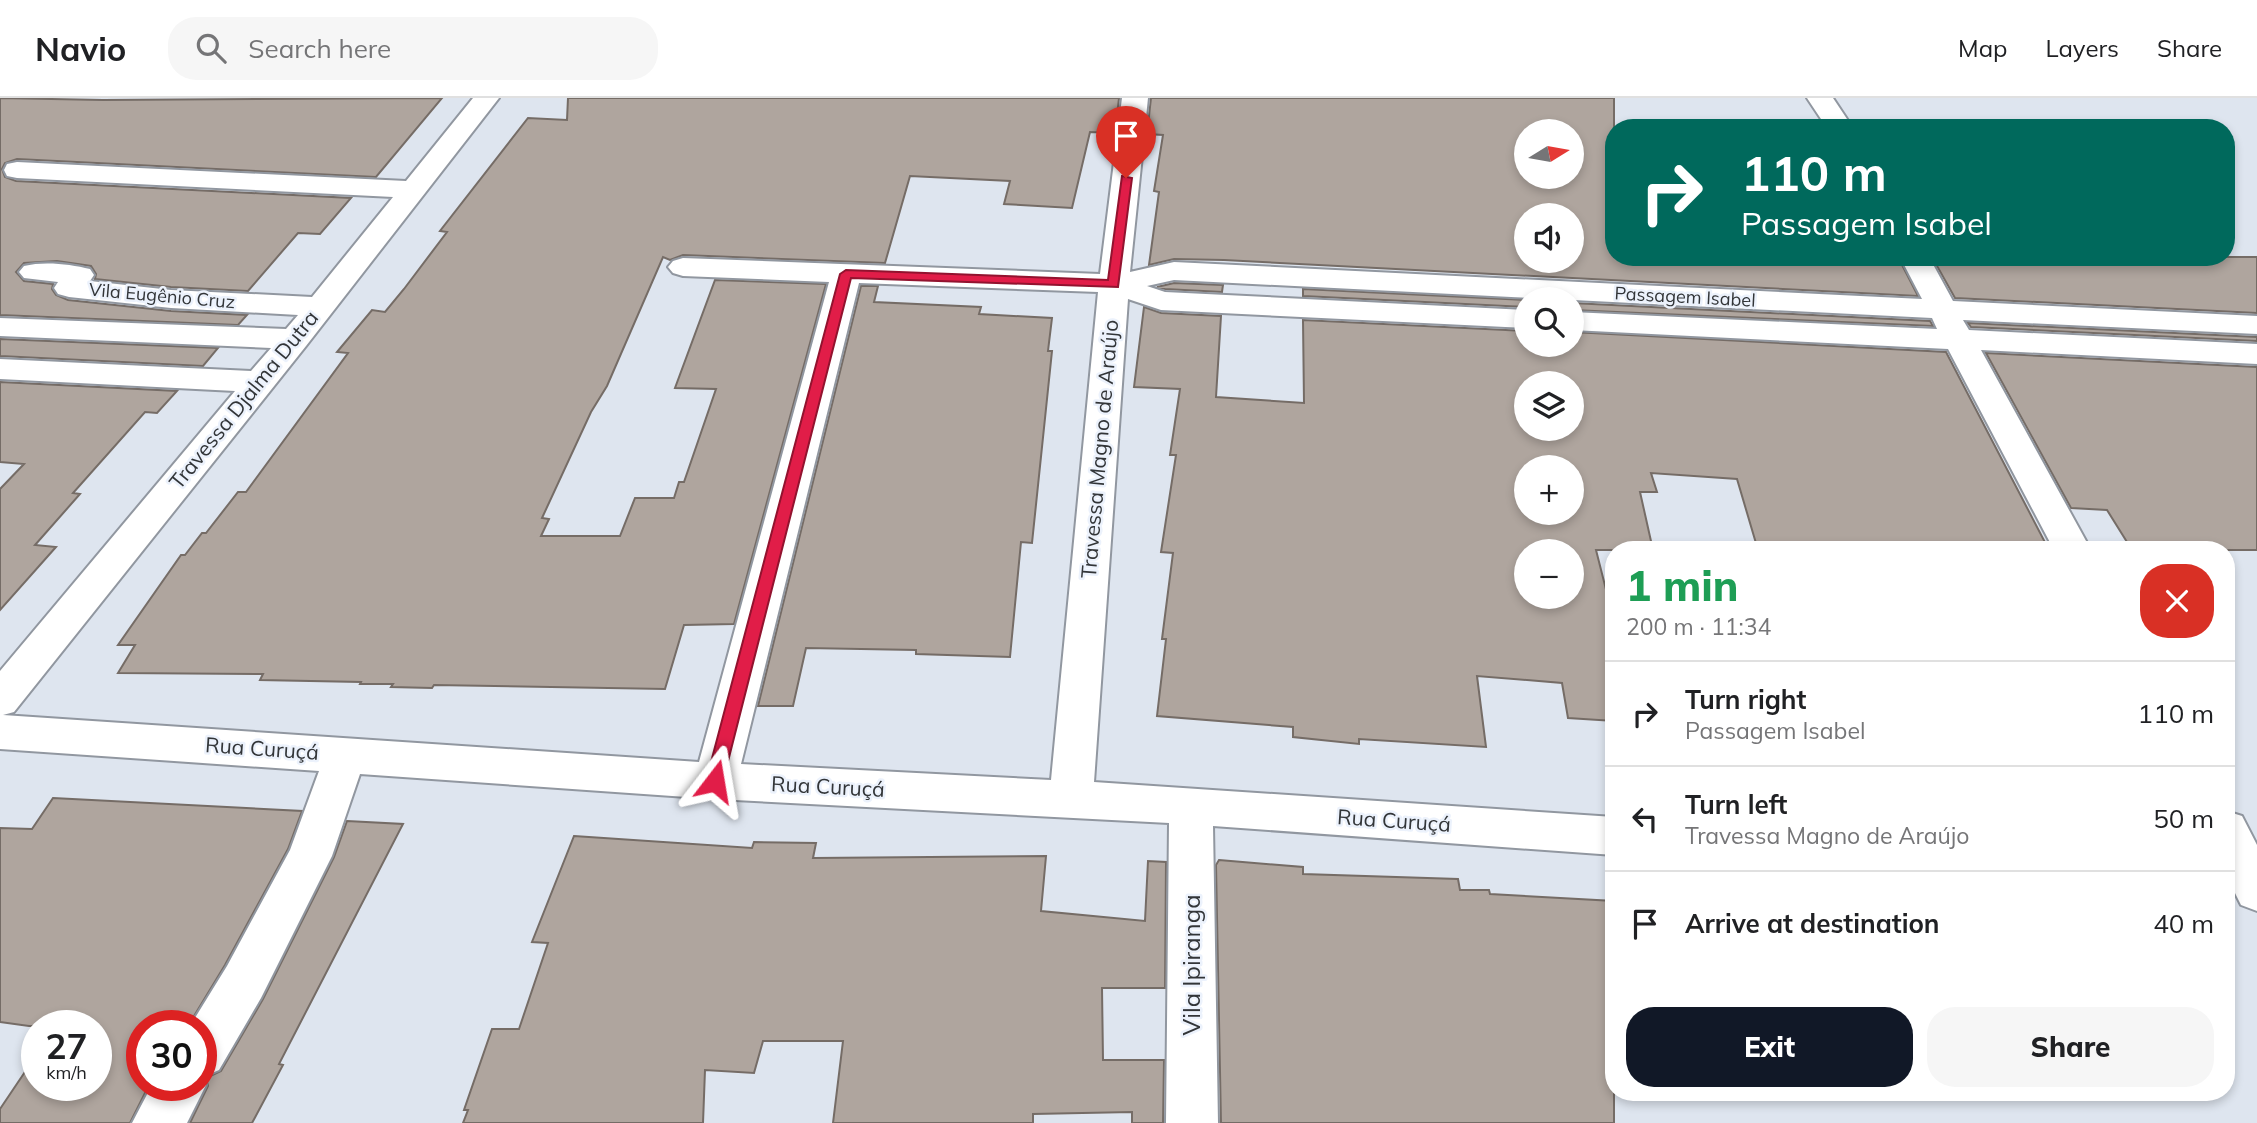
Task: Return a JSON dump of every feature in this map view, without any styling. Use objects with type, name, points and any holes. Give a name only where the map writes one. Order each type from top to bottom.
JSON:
[{"type":"street","name":"Travessa Djalma Dutra","points":[[0,700],[295,340],[486,98]]},
{"type":"street","name":"Travessa Magno de Araújo","points":[[1071,801],[1114,284],[1135,98]]},
{"type":"street","points":[[1820,98],[1834,119]]},
{"type":"street","points":[[17,170],[414,190]]},
{"type":"street","points":[[1919,266],[2068,541]]},
{"type":"street","name":"Passagem Isabel","points":[[683,267],[1114,284],[1174,271],[2257,325]]},
{"type":"street","name":"Vila Eugênio Cruz","points":[[34,272],[79,275],[69,288],[171,299],[319,307]]},
{"type":"street","points":[[715,781],[846,274]]},
{"type":"street","name":"Passagem Isabel","points":[[1114,284],[1161,301],[1514,318]]},
{"type":"street","name":"Passagem Isabel","points":[[1584,322],[2257,354]]},
{"type":"street","points":[[0,327],[295,340]]},
{"type":"street","points":[[0,369],[260,382]]},
{"type":"street","name":"Rua Curuçá","points":[[0,732],[715,781],[1191,806],[1605,835]]},
{"type":"street","points":[[217,1026],[244,982],[310,856],[346,754]]},
{"type":"street","name":"Vila Ipiranga","points":[[1191,806],[1192,1123]]},
{"type":"street","points":[[158,1123],[171,1101]]},
{"type":"building","points":[[0,98],[442,98],[376,177],[17,159],[5,163],[2,169],[5,177],[16,181],[351,198],[320,234],[298,233],[248,291],[95,279],[96,274],[91,266],[57,261],[24,263],[16,272],[24,281],[53,284],[52,289],[56,295],[68,300],[171,311],[247,315],[238,325],[0,315]]},
{"type":"building","points":[[568,98],[1119,98],[1115,133],[1090,132],[1072,208],[1004,204],[1010,181],[910,176],[885,263],[683,255],[670,260],[663,257],[607,386],[591,412],[542,518],[549,519],[541,536],[620,536],[635,498],[674,498],[679,482],[684,482],[716,389],[675,388],[715,280],[826,284],[734,624],[684,625],[665,689],[434,685],[432,688],[391,687],[393,684],[260,680],[263,674],[118,673],[135,645],[118,645],[181,555],[185,555],[202,533],[206,533],[238,492],[246,492],[348,353],[337,352],[372,310],[385,312],[404,289],[447,232],[440,231],[528,118],[567,120]]},
{"type":"building","points":[[1151,98],[1614,98],[1614,119],[1605,119],[1605,266],[1903,266],[1918,296],[1224,260],[1174,259],[1149,265],[1159,192],[1154,191],[1163,135],[1147,134]]},
{"type":"building","points":[[2235,257],[2257,257],[2257,313],[1955,298],[1937,266],[2235,266]]},
{"type":"building","points":[[1174,283],[1223,285],[1222,292],[1157,287]]},
{"type":"building","points":[[861,286],[878,286],[874,302],[981,307],[979,314],[1052,318],[1048,351],[1052,351],[1032,543],[1021,542],[1010,657],[916,654],[916,650],[806,648],[793,706],[758,706]]},
{"type":"building","points":[[1303,289],[1514,299],[1514,306],[1303,296]]},
{"type":"building","points":[[1584,304],[1930,321],[1933,326],[1584,311]]},
{"type":"building","points":[[1144,307],[1161,313],[1221,316],[1216,397],[1304,403],[1303,320],[1514,330],[1514,357],[1584,357],[1584,333],[1946,352],[2044,541],[1755,541],[1737,479],[1651,473],[1657,492],[1640,492],[1651,541],[1605,541],[1605,550],[1596,550],[1605,586],[1605,720],[1568,718],[1562,683],[1477,676],[1486,747],[1359,739],[1359,744],[1293,737],[1293,727],[1157,716],[1166,639],[1162,639],[1173,553],[1161,552],[1176,455],[1170,455],[1180,389],[1134,387]]},
{"type":"building","points":[[1968,323],[2257,337],[2257,341],[1971,327]]},
{"type":"building","points":[[0,339],[218,348],[203,366],[0,356]]},
{"type":"building","points":[[1986,353],[2257,367],[2257,550],[2235,550],[2235,541],[2126,541],[2107,510],[2071,508]]},
{"type":"building","points":[[0,382],[177,391],[157,413],[145,412],[73,493],[80,494],[35,545],[56,547],[0,610],[0,489],[24,464],[0,462]]},
{"type":"building","points":[[53,798],[302,811],[288,849],[198,1010],[126,1010],[126,1101],[141,1101],[130,1123],[0,1123],[0,1109],[21,1078],[21,1101],[112,1101],[112,1010],[21,1010],[21,1025],[0,1022],[0,828],[32,829]]},
{"type":"building","points":[[347,821],[403,824],[279,1064],[283,1065],[252,1123],[190,1123],[201,1101],[217,1101],[217,1073],[221,1071],[263,999],[334,857]]},
{"type":"building","points":[[574,836],[752,848],[754,842],[816,843],[813,858],[1046,856],[1041,911],[1145,921],[1148,861],[1166,862],[1165,988],[1102,988],[1103,1060],[1164,1060],[1163,1123],[1132,1123],[1132,1112],[1033,1114],[1033,1123],[833,1123],[843,1041],[763,1041],[754,1073],[705,1070],[703,1123],[463,1123],[468,1110],[464,1110],[492,1029],[519,1029],[548,943],[532,942]]},
{"type":"building","points":[[1219,860],[1303,867],[1303,874],[1458,879],[1460,890],[1605,900],[1605,1101],[1614,1101],[1614,1123],[1221,1123],[1216,865]]},
{"type":"route","points":[[715,781],[846,274],[1114,284],[1126,178]]}]
